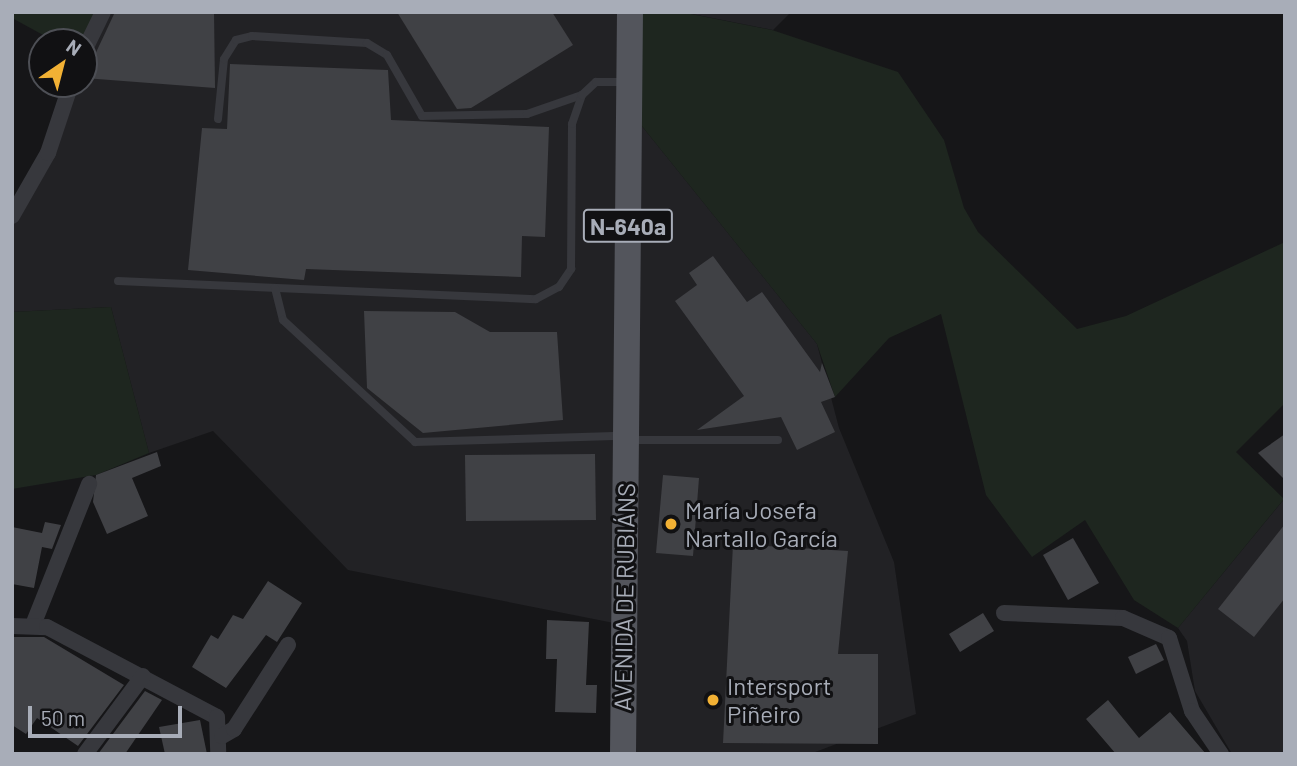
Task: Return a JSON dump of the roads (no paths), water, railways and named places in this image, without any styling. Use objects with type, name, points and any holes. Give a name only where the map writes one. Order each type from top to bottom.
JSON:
[{"type":"main road","name":"N-640a","points":[[626,438],[630,12]]},
{"type":"main road","name":"AVENIDA DE RUBIÁNS","points":[[623,754],[626,438]]},
{"type":"street","points":[[95,28],[103,12]]},
{"type":"street","points":[[12,216],[48,153],[66,98]]},
{"type":"street","points":[[33,625],[89,484]]},
{"type":"street","points":[[1004,613],[1123,618],[1169,638],[1192,711],[1221,754]]},
{"type":"street","points":[[12,626],[33,625],[143,676],[217,717],[222,736],[218,754]]},
{"type":"street","points":[[222,736],[234,729],[288,645]]},
{"type":"street","points":[[85,754],[143,676]]},
{"type":"lane","points":[[218,119],[224,59],[236,40],[252,36],[367,43],[387,55],[422,116],[527,114],[582,96],[597,82],[629,82]]},
{"type":"lane","points":[[118,281],[536,299],[559,287],[571,269],[574,245],[572,124],[582,96]]},
{"type":"lane","points":[[275,288],[284,320],[415,442],[626,438],[778,440]]},
{"type":"place","name":"María Josefa Nartallo García","points":[[671,524]]},
{"type":"place","name":"Intersport Piñeiro","points":[[713,700]]}]
